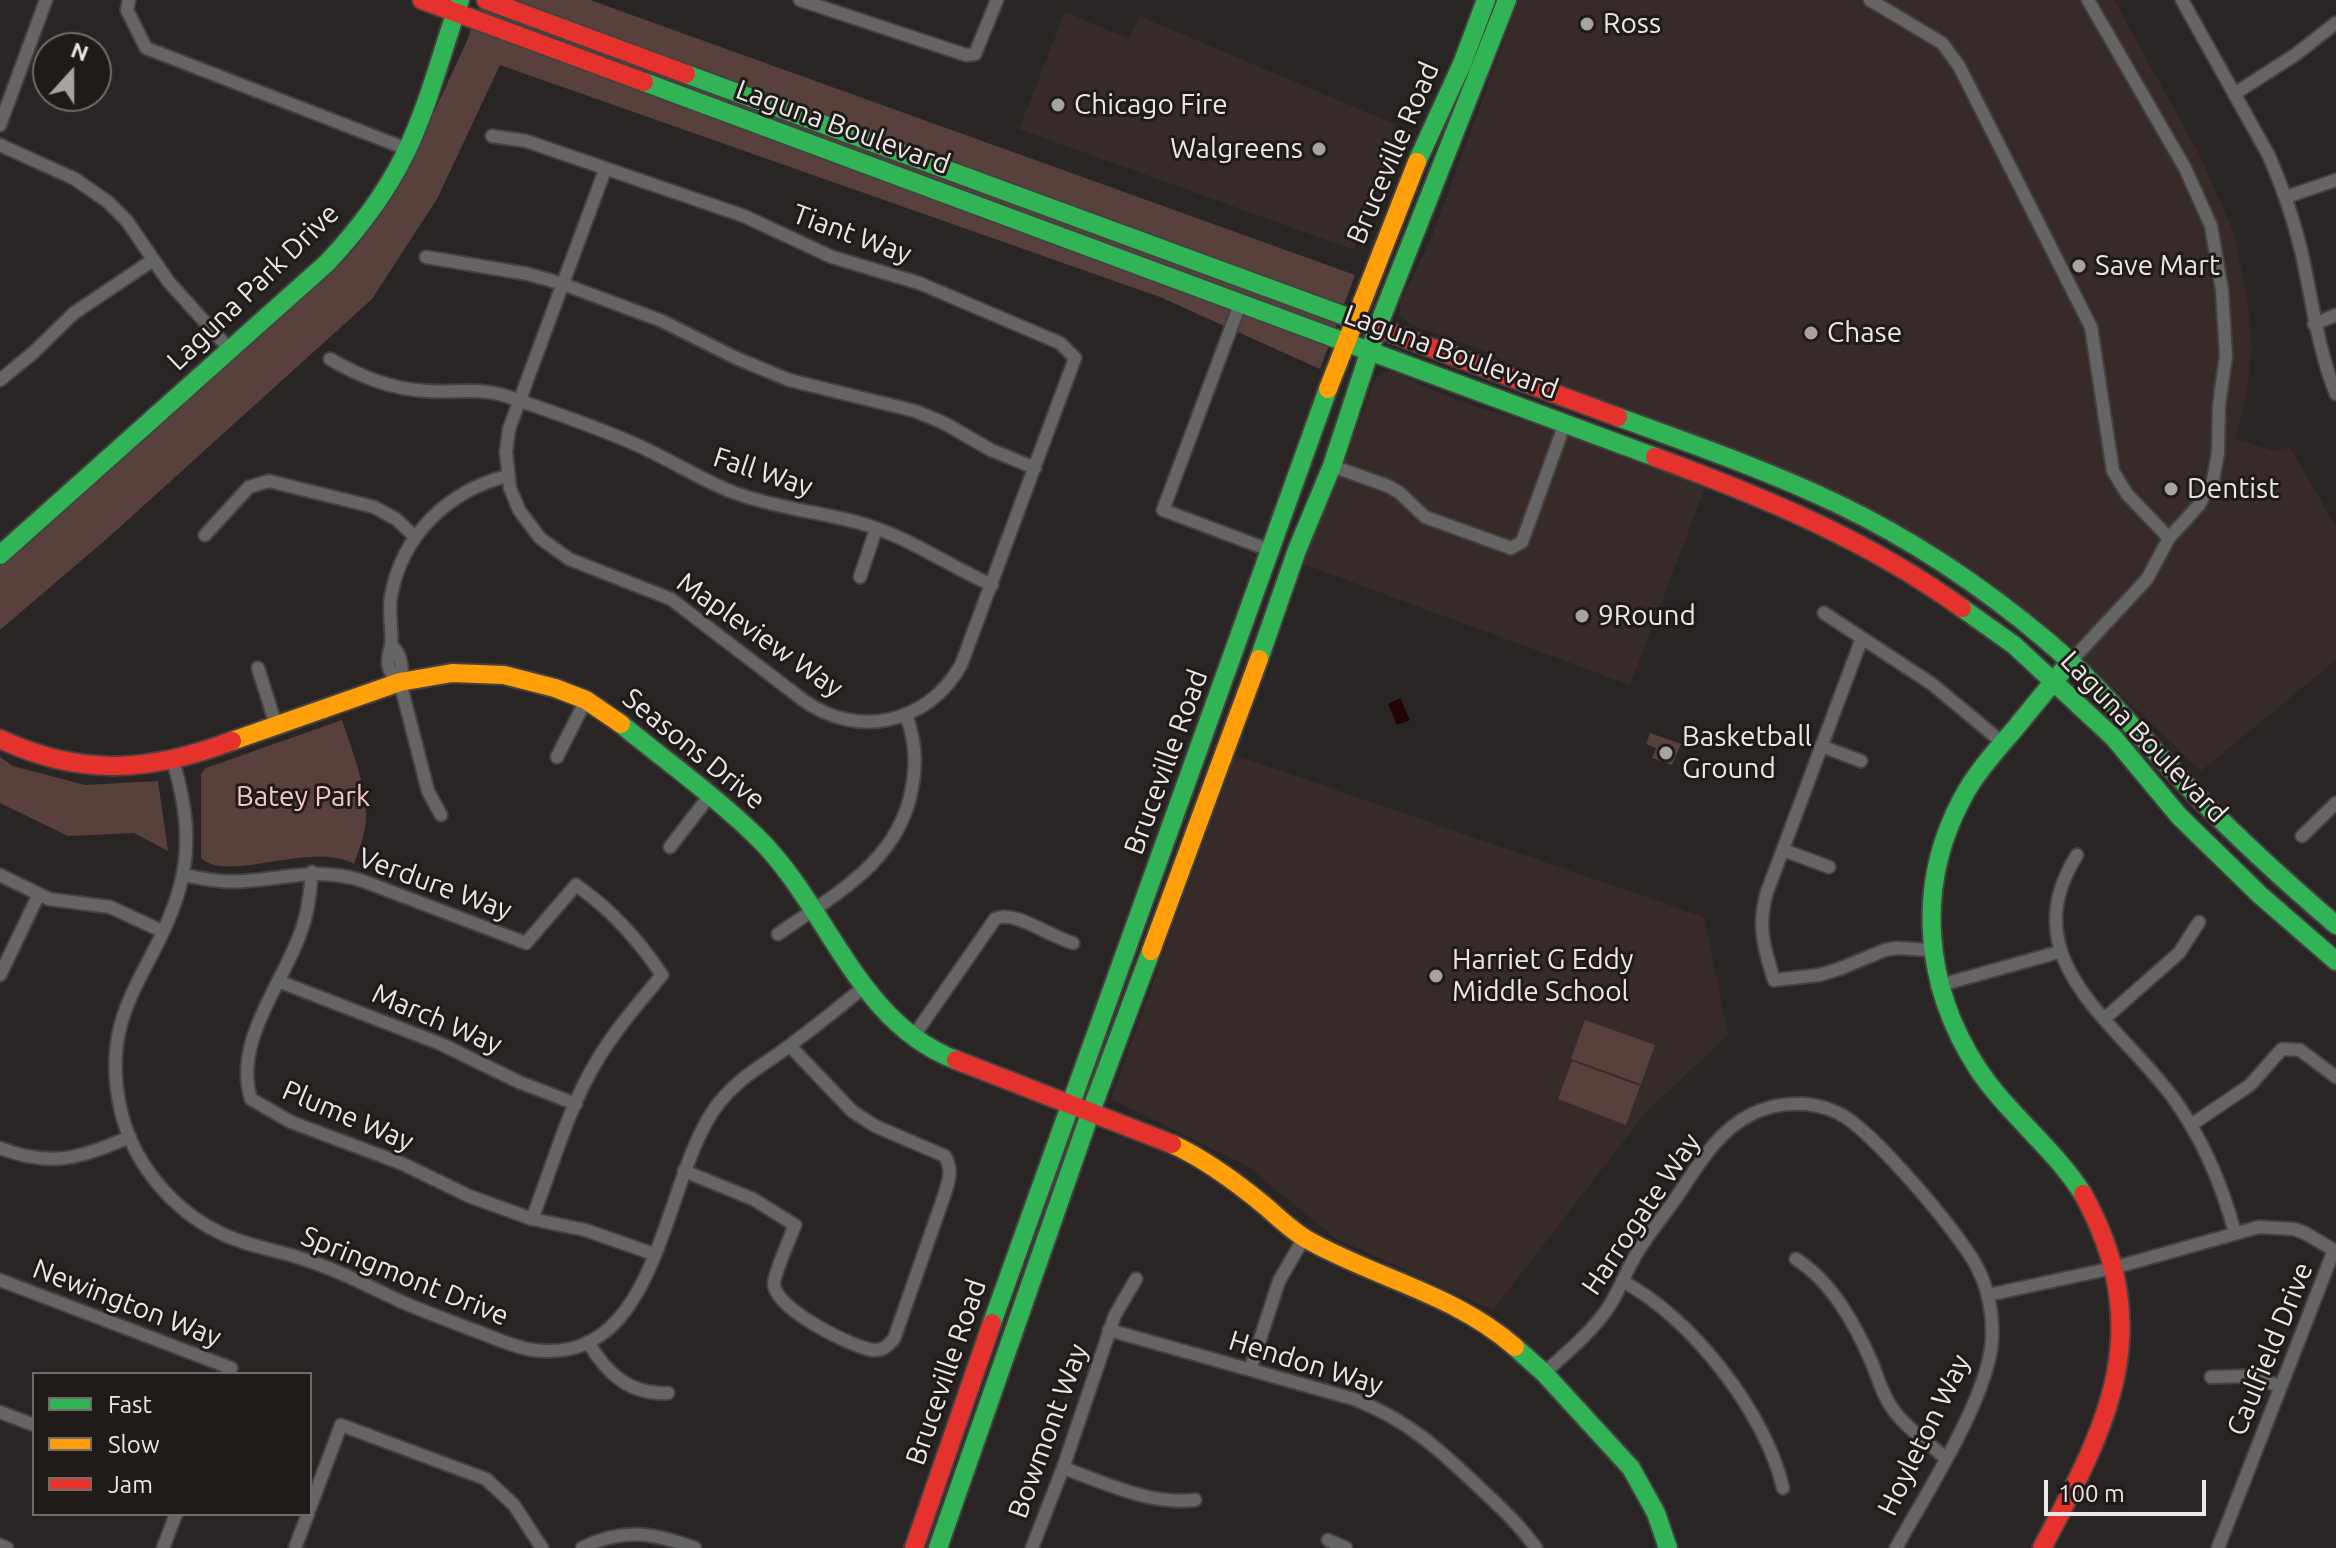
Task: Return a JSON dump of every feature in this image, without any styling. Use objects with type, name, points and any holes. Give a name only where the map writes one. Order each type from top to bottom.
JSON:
[{"type":"main road","name":"Laguna Boulevard","points":[[422,0],[458,6],[1369,353],[1714,479],[1851,538],[1964,608],[2014,645],[2114,738],[2179,816],[2260,895],[2336,961]]},
{"type":"main road","name":"Laguna Boulevard","points":[[486,0],[1764,472],[1864,517],[1986,594],[2071,661],[2102,690],[2192,791],[2336,925]]},
{"type":"main road","name":"Bruceville Road","points":[[914,1548],[1344,343],[1486,0]]},
{"type":"main road","name":"Bruceville Road","points":[[938,1548],[1091,1111],[1297,550],[1332,466],[1377,329],[1507,0]]},
{"type":"main road","name":"Laguna Park Drive","points":[[0,555],[231,351],[345,244],[378,202],[407,149],[458,6]]},
{"type":"main road","points":[[1714,479],[1730,473],[1770,487],[1845,522],[1857,522],[1864,517]]},
{"type":"main road","points":[[2042,1548],[2094,1446],[2110,1408],[2118,1378],[2121,1322],[2113,1268],[2100,1227],[2073,1178],[1979,1071],[1959,1037],[1937,986],[1930,950],[1930,901],[1936,862],[1944,837],[1967,790],[2071,661]]},
{"type":"main road","name":"Seasons Drive","points":[[0,739],[41,757],[92,766],[142,766],[173,761],[400,682],[452,673],[504,675],[543,684],[586,700],[629,729],[757,837],[815,908],[876,1003],[913,1037],[945,1056],[1153,1135],[1210,1164],[1304,1238],[1354,1264],[1456,1307],[1501,1335],[1544,1373],[1631,1468],[1656,1513],[1668,1548]]},
{"type":"street","points":[[0,125],[46,0]]},
{"type":"street","points":[[129,0],[127,10],[146,48],[407,149]]},
{"type":"street","points":[[800,0],[966,55],[975,54],[997,0]]},
{"type":"street","points":[[1870,0],[1942,43],[1959,66],[2091,327],[2113,471],[2127,494],[2169,538]]},
{"type":"street","points":[[2071,661],[2147,579],[2169,538],[2199,505],[2213,480],[2218,458],[2219,405],[2226,345],[2211,226],[2185,168],[2088,0]]},
{"type":"street","points":[[2182,0],[2269,156],[2286,197],[2301,253],[2314,324],[2336,394]]},
{"type":"street","points":[[2234,94],[2295,55],[2336,23]]},
{"type":"street","points":[[0,80],[15,85]]},
{"type":"street","name":"Tiant Way","points":[[492,136],[526,141],[744,216],[832,257],[919,283],[1060,343],[1075,358]]},
{"type":"street","points":[[0,145],[63,173],[97,194],[127,221],[168,281],[231,351]]},
{"type":"street","name":"Mapleview Way","points":[[605,170],[507,440],[507,476],[519,510],[549,546],[581,564],[671,599],[813,708],[836,718],[861,722],[886,721],[906,715],[938,695],[954,676],[992,585],[1075,358]]},
{"type":"street","points":[[2286,197],[2336,180]]},
{"type":"street","points":[[426,257],[528,274],[563,284],[662,321],[775,375],[915,411],[944,423],[991,450],[1035,468]]},
{"type":"street","points":[[0,380],[83,306],[153,260]]},
{"type":"street","points":[[1240,304],[1163,510],[1272,551]]},
{"type":"street","points":[[2314,324],[2336,315]]},
{"type":"street","name":"Fall Way","points":[[330,359],[372,380],[395,387],[430,392],[481,390],[519,401],[636,444],[736,494],[876,529],[903,539],[992,585]]},
{"type":"street","points":[[1332,466],[1400,493],[1425,517],[1511,548],[1522,542],[1565,423]]},
{"type":"street","points":[[441,815],[428,791],[400,682],[392,677],[388,662],[391,597],[397,572],[415,537],[438,510],[482,483],[507,476]]},
{"type":"street","points":[[205,535],[249,487],[269,481],[374,507],[396,519],[415,537]]},
{"type":"street","points":[[860,577],[876,529]]},
{"type":"street","points":[[1824,613],[1932,684],[2003,743]]},
{"type":"street","points":[[1862,638],[1761,916],[1762,941],[1774,980],[1829,972],[1885,950],[1930,950]]},
{"type":"street","points":[[258,668],[276,725]]},
{"type":"street","points":[[557,757],[586,700]]},
{"type":"street","points":[[778,934],[858,878],[877,861],[892,840],[904,817],[915,766],[913,740],[906,715]]},
{"type":"street","points":[[1821,746],[1861,761]]},
{"type":"street","name":"Springmont Drive","points":[[173,761],[186,816],[183,875],[176,901],[131,992],[119,1029],[116,1055],[120,1106],[130,1137],[149,1171],[174,1201],[205,1224],[228,1236],[331,1268],[433,1315],[522,1348],[559,1350],[588,1342],[610,1329],[627,1311],[640,1290],[704,1125],[748,1072],[790,1046],[864,987]]},
{"type":"street","points":[[670,847],[710,795]]},
{"type":"street","points":[[2302,836],[2336,803]]},
{"type":"street","points":[[1783,850],[1829,867]]},
{"type":"street","points":[[2077,855],[2058,898],[2055,922],[2059,952],[2075,984],[2152,1070],[2191,1125],[2220,1182],[2235,1233]]},
{"type":"street","name":"Verdure Way","points":[[183,875],[242,882],[312,872],[338,874],[526,943],[576,885],[629,930],[662,975],[612,1036],[576,1104],[532,1219]]},
{"type":"street","name":"Plume Way","points":[[312,872],[305,921],[252,1045],[247,1085],[251,1099],[306,1128],[367,1149],[469,1196],[532,1219],[585,1230],[654,1254]]},
{"type":"street","points":[[0,875],[60,902],[110,907],[162,931]]},
{"type":"street","points":[[0,975],[39,894]]},
{"type":"street","points":[[913,1037],[995,919],[1003,915],[1017,917],[1049,935],[1073,943]]},
{"type":"street","points":[[2104,1019],[2179,953],[2199,922]]},
{"type":"street","points":[[1937,986],[2059,952]]},
{"type":"street","name":"March Way","points":[[278,981],[441,1044],[519,1082],[576,1104]]},
{"type":"street","points":[[684,1171],[753,1199],[795,1225],[774,1283],[777,1296],[800,1315],[836,1336],[875,1351],[886,1348],[894,1339],[951,1175],[950,1166],[945,1156],[875,1126],[852,1111],[790,1046]]},
{"type":"street","points":[[2191,1125],[2250,1085],[2282,1049],[2300,1050],[2336,1077]]},
{"type":"street","name":"Harrogate Way","points":[[1544,1373],[1599,1319],[1640,1248],[1721,1136],[1751,1114],[1775,1106],[1800,1104],[1836,1112],[1867,1132],[1965,1246],[1978,1268],[1988,1295]]},
{"type":"street","points":[[0,1148],[28,1157],[66,1160],[130,1137]]},
{"type":"street","name":"Caulfield Drive","points":[[1988,1295],[2113,1268],[2259,1227],[2282,1227],[2305,1233],[2334,1250],[2218,1548]]},
{"type":"street","points":[[1250,1370],[1279,1281],[1304,1238]]},
{"type":"street","points":[[1796,1259],[1814,1271],[1843,1309],[1898,1417],[1946,1459]]},
{"type":"street","name":"Bowmont Way","points":[[1032,1548],[1063,1468],[1109,1330],[1121,1302],[1136,1279]]},
{"type":"street","name":"Newington Way","points":[[0,1280],[231,1368],[229,1372]]},
{"type":"street","points":[[1622,1281],[1659,1304],[1727,1376],[1766,1441],[1783,1488]]},
{"type":"street","name":"Hoyleton Way","points":[[1896,1548],[1946,1459],[1987,1368],[1992,1331],[1988,1295]]},
{"type":"street","name":"Hendon Way","points":[[1109,1330],[1354,1399],[1401,1421],[1432,1443],[1461,1470],[1513,1520],[1536,1548]]},
{"type":"street","points":[[588,1342],[609,1372],[629,1387],[651,1394],[668,1393]]},
{"type":"street","points":[[2211,1377],[2248,1376],[2280,1386]]},
{"type":"street","points":[[0,1412],[32,1424]]},
{"type":"street","points":[[312,1503],[341,1425],[486,1479],[514,1505],[542,1548]]},
{"type":"street","points":[[1063,1468],[1153,1499],[1178,1502],[1195,1500]]},
{"type":"street","points":[[163,1548],[175,1516]]},
{"type":"street","points":[[295,1548],[307,1516]]},
{"type":"street","points":[[582,1548],[609,1536],[634,1533],[659,1535],[695,1548]]},
{"type":"street","points":[[1328,1540],[1346,1548]]},
{"type":"street","points":[[0,1545],[7,1548]]},
{"type":"shaded area","points":[[1519,0],[2114,0],[2199,154],[2234,233],[2248,305],[2252,346],[2245,400],[2235,439],[2274,451],[2290,447],[2336,527],[2336,660],[2201,771],[2055,632],[1980,574],[1858,503],[1533,375],[1482,350],[1407,323],[1400,314],[1400,302],[1432,237]]},
{"type":"shaded area","points":[[1065,12],[1129,39],[1139,16],[1397,125],[1354,250],[1019,129]]},
{"type":"shaded area","points":[[1384,371],[1399,373],[1420,385],[1480,408],[1555,430],[1706,485],[1630,685],[1303,564],[1374,380]]},
{"type":"shaded area","points":[[1400,698],[1410,720],[1397,725],[1388,704]]},
{"type":"shaded area","name":"Harriet G Eddy Middle School","points":[[1235,755],[1704,917],[1728,1035],[1646,1112],[1493,1310],[1335,1238],[1249,1167],[1111,1099]]},
{"type":"green space","points":[[482,0],[590,0],[1355,275],[1320,369],[1160,297],[500,65],[437,199],[372,299],[110,536],[0,630],[0,564],[354,250],[403,179],[466,43]]},
{"type":"green space","name":"Batey Park","points":[[342,720],[358,769],[366,808],[362,842],[354,864],[336,858],[316,857],[231,867],[214,865],[201,858],[201,774],[206,768]]},
{"type":"green space","name":"Basketball Ground","points":[[1650,733],[1681,744],[1672,765],[1652,758],[1656,748],[1646,744]]},
{"type":"green space","points":[[0,757],[13,766],[85,785],[158,781],[168,851],[134,833],[68,836],[0,803]]},
{"type":"green space","points":[[1585,1020],[1655,1045],[1641,1084],[1571,1059]]},
{"type":"green space","points":[[1572,1061],[1640,1086],[1626,1125],[1558,1099]]},
{"type":"traffic: fast","points":[[0,555],[327,263],[350,238],[371,211],[406,152],[460,0]]},
{"type":"traffic: fast","points":[[1417,162],[1462,64],[1486,0]]},
{"type":"traffic: fast","points":[[1259,659],[1297,550],[1332,466],[1377,329],[1507,0]]},
{"type":"traffic: fast","points":[[686,74],[1383,330]]},
{"type":"traffic: fast","points":[[644,82],[1655,457]]},
{"type":"traffic: fast","points":[[992,1323],[1328,389]]},
{"type":"traffic: fast","points":[[1618,417],[1757,469],[1838,504],[1893,533],[1972,583],[2066,658],[2211,810],[2336,925]]},
{"type":"traffic: fast","points":[[1962,608],[2014,645],[2114,738],[2179,816],[2260,895],[2336,961]]},
{"type":"traffic: fast","points":[[2071,661],[1986,764],[1962,799],[1947,832],[1937,867],[1932,901],[1932,936],[1946,1004],[1978,1069],[2083,1194]]},
{"type":"traffic: fast","points":[[621,724],[757,837],[782,865],[868,991],[893,1019],[922,1043],[956,1060]]},
{"type":"traffic: fast","points":[[938,1548],[1091,1111],[1151,951]]},
{"type":"traffic: fast","points":[[1515,1347],[1544,1373],[1631,1468],[1656,1513],[1668,1548]]},
{"type":"traffic: slow","points":[[1328,389],[1417,162]]},
{"type":"traffic: slow","points":[[1151,951],[1259,659]]},
{"type":"traffic: slow","points":[[232,741],[400,682],[452,673],[504,675],[555,688],[586,700],[621,724]]},
{"type":"traffic: slow","points":[[1172,1144],[1231,1180],[1308,1240],[1467,1313],[1515,1347]]},
{"type":"traffic: jam","points":[[422,0],[644,82]]},
{"type":"traffic: jam","points":[[486,0],[686,74]]},
{"type":"traffic: jam","points":[[1383,330],[1618,417]]},
{"type":"traffic: jam","points":[[1655,457],[1814,522],[1890,561],[1962,608]]},
{"type":"traffic: jam","points":[[0,739],[59,760],[116,766],[173,759],[232,741]]},
{"type":"traffic: jam","points":[[956,1060],[1172,1144]]},
{"type":"traffic: jam","points":[[2042,1548],[2087,1460],[2104,1418],[2115,1376],[2120,1334],[2118,1290],[2105,1243],[2083,1194]]},
{"type":"traffic: jam","points":[[914,1548],[992,1323]]},
{"type":"place","name":"Ross","points":[[1587,24]]},
{"type":"place","name":"Chicago Fire","points":[[1058,105]]},
{"type":"place","name":"Walgreens","points":[[1319,149]]},
{"type":"place","name":"Save Mart","points":[[2079,266]]},
{"type":"place","name":"Chase","points":[[1811,333]]},
{"type":"place","name":"Dentist","points":[[2171,489]]},
{"type":"place","name":"9Round","points":[[1582,616]]},
{"type":"place","name":"Basketball Ground","points":[[1666,753]]},
{"type":"place","name":"Harriet G Eddy Middle School","points":[[1436,976]]}]
